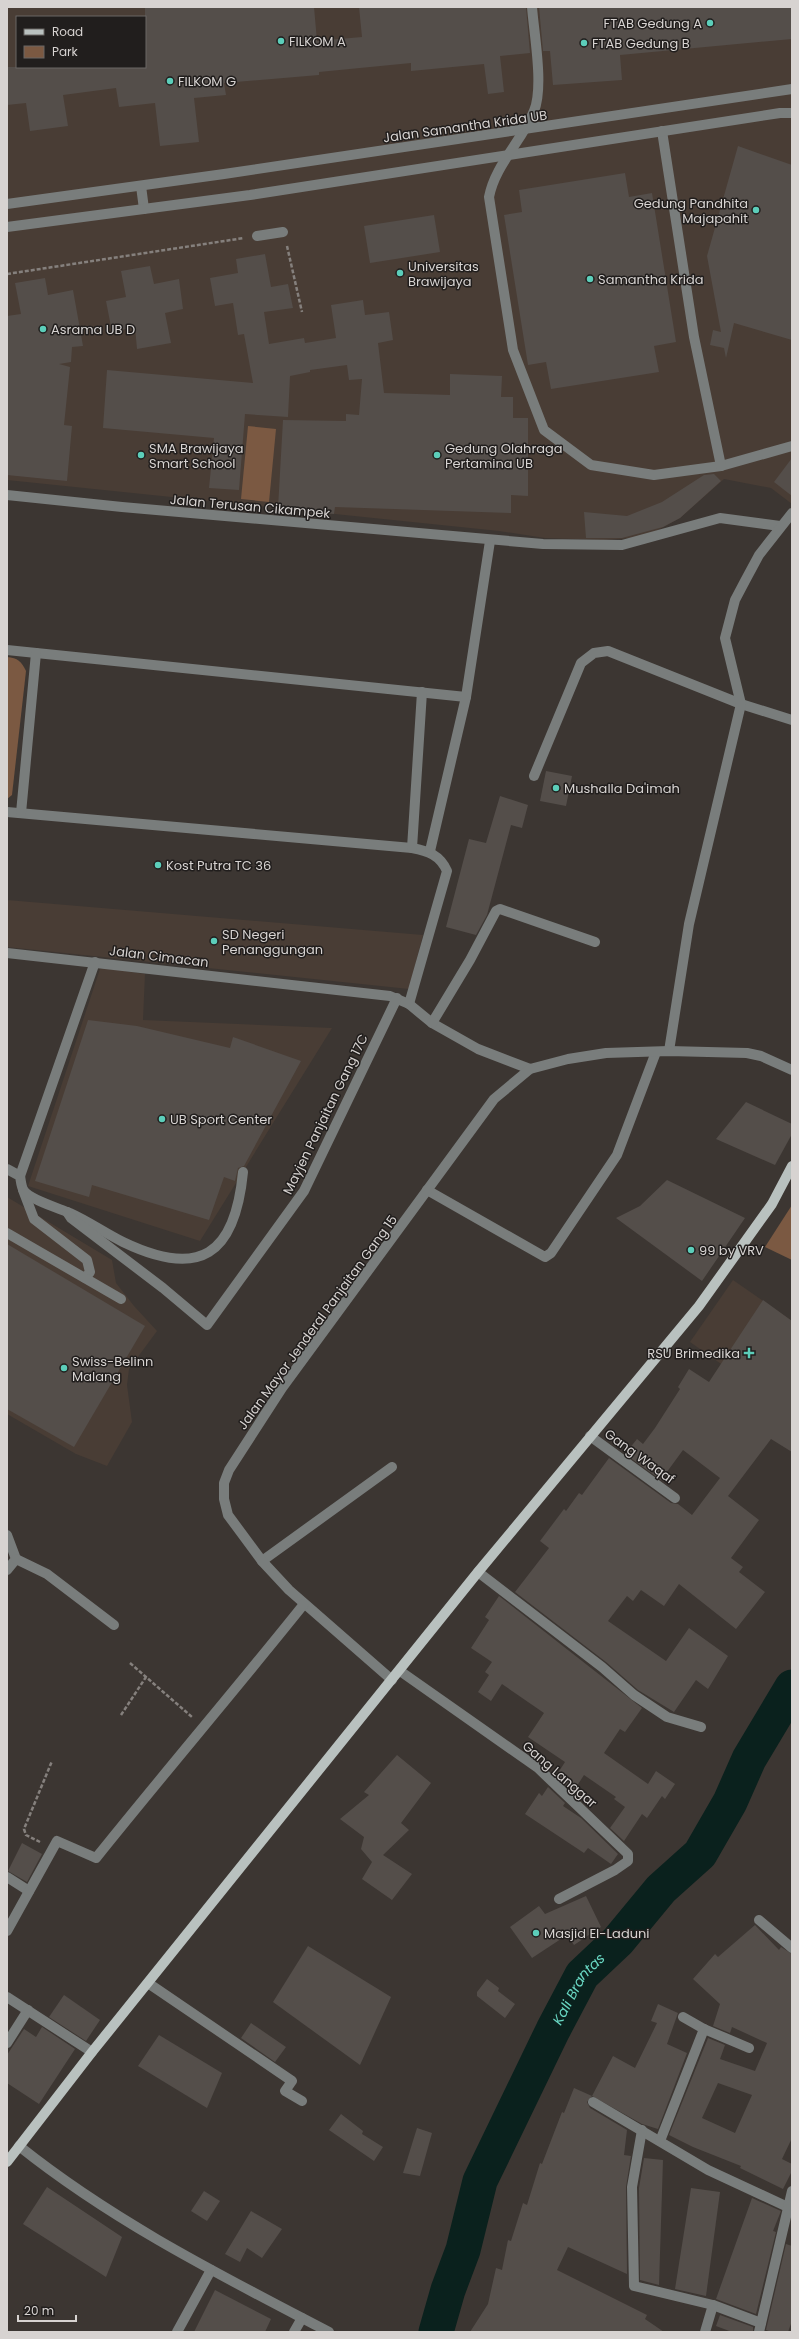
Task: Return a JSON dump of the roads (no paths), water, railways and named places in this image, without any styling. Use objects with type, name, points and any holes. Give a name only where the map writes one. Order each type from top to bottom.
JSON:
[{"type":"main road","points":[[7,2162],[92,2052],[400,1671],[478,1572],[699,1306],[772,1204],[792,1166]]},
{"type":"street","points":[[532,7],[538,93],[535,109],[525,130],[508,156],[490,189],[489,197],[513,350],[544,430],[590,464],[654,475],[721,466],[792,446]]},
{"type":"street","name":"Jalan Samantha Krida UB","points":[[7,204],[525,130],[792,89]]},
{"type":"street","points":[[7,227],[250,196],[662,131],[780,113],[792,113]]},
{"type":"street","points":[[662,131],[694,337],[721,466]]},
{"type":"street","points":[[141,186],[144,209]]},
{"type":"street","points":[[257,236],[283,232]]},
{"type":"street","name":"Jalan Terusan Cikampek","points":[[7,494],[122,507],[490,541],[622,545],[720,518],[780,526]]},
{"type":"street","points":[[669,1052],[689,924],[741,704],[725,638],[735,600],[759,555],[780,526],[792,513]]},
{"type":"street","points":[[430,851],[466,696],[490,541]]},
{"type":"street","points":[[7,650],[466,696]]},
{"type":"street","points":[[534,776],[581,663],[594,653],[608,651],[741,704],[792,720]]},
{"type":"street","points":[[21,813],[36,653]]},
{"type":"street","points":[[412,848],[422,692]]},
{"type":"street","points":[[7,812],[412,848],[430,851],[444,864],[446,871],[408,1004]]},
{"type":"street","points":[[432,1023],[470,960],[496,911],[500,909],[595,942]]},
{"type":"street","points":[[7,953],[95,962]]},
{"type":"street","name":"Jalan Cimacan","points":[[20,1176],[95,962],[397,998]]},
{"type":"street","points":[[397,998],[408,1004],[432,1023],[478,1049],[530,1069],[568,1059],[606,1053],[669,1052],[746,1054],[761,1056],[792,1070]]},
{"type":"street","name":"Mayjen Panjaitan Gang 17C","points":[[68,1212],[71,1218],[163,1288],[207,1325],[304,1191],[397,998]]},
{"type":"street","points":[[427,1190],[545,1257],[551,1253],[617,1155],[656,1052]]},
{"type":"street","name":"Jalan Mayor Jenderal Panjaitan Gang 15","points":[[392,1680],[304,1604],[262,1561],[228,1515],[224,1499],[224,1483],[229,1470],[282,1388],[494,1099],[530,1069]]},
{"type":"street","points":[[7,1169],[20,1176],[34,1219],[87,1260],[90,1272],[85,1278]]},
{"type":"street","points":[[24,1190],[31,1196],[68,1212],[123,1242],[150,1253],[185,1260],[204,1255],[223,1241],[234,1222],[240,1203],[243,1172]]},
{"type":"street","points":[[7,1233],[121,1299]]},
{"type":"street","name":"Gang Waqaf","points":[[590,1436],[675,1498]]},
{"type":"street","points":[[262,1561],[392,1467]]},
{"type":"street","points":[[7,1535],[16,1559],[47,1574],[114,1625]]},
{"type":"street","points":[[7,1570],[16,1559]]},
{"type":"street","points":[[478,1572],[602,1667],[634,1694],[667,1717],[701,1727]]},
{"type":"street","points":[[7,1930],[57,1841],[96,1858],[304,1604]]},
{"type":"street","name":"Gang Langgar","points":[[400,1671],[538,1768],[628,1854],[628,1861],[559,1899]]},
{"type":"street","points":[[7,1877],[29,1891]]},
{"type":"street","points":[[759,1920],[792,1948]]},
{"type":"street","points":[[148,1983],[292,2081],[285,2091],[302,2100]]},
{"type":"street","points":[[7,1997],[92,2052]]},
{"type":"street","points":[[7,2043],[28,2010]]},
{"type":"street","points":[[683,2017],[704,2029],[749,2048]]},
{"type":"street","points":[[660,2140],[704,2029]]},
{"type":"street","points":[[593,2102],[660,2140],[708,2170],[790,2208]]},
{"type":"street","points":[[642,2130],[632,2187],[634,2286],[713,2305],[760,2328],[790,2208],[792,2191]]},
{"type":"street","points":[[19,2146],[96,2203],[211,2270],[329,2332]]},
{"type":"street","points":[[177,2332],[211,2270]]},
{"type":"street","points":[[705,2332],[713,2305]]},
{"type":"street","points":[[294,2332],[302,2318]]},
{"type":"waterway","name":"Kali Brantas","points":[[436,2332],[448,2290],[463,2250],[480,2181],[553,2030],[582,1975],[618,1941],[661,1889],[700,1854],[730,1802],[749,1759],[792,1687]]},
{"type":"place","name":"FTAB Gedung A","points":[[710,23]]},
{"type":"place","name":"FILKOM A","points":[[281,41]]},
{"type":"place","name":"FTAB Gedung B","points":[[584,43]]},
{"type":"place","name":"FILKOM G","points":[[170,81]]},
{"type":"place","name":"Gedung Pandhita Majapahit","points":[[756,210]]},
{"type":"place","name":"Universitas Brawijaya","points":[[400,273]]},
{"type":"place","name":"Samantha Krida","points":[[590,279]]},
{"type":"place","name":"Asrama UB D","points":[[43,329]]},
{"type":"place","name":"SMA Brawijaya Smart School","points":[[141,455]]},
{"type":"place","name":"Gedung Olahraga Pertamina UB","points":[[437,455]]},
{"type":"place","name":"Mushalla Da'imah","points":[[556,788]]},
{"type":"place","name":"Kost Putra TC 36","points":[[158,865]]},
{"type":"place","name":"SD Negeri Penanggungan","points":[[214,941]]},
{"type":"place","name":"UB Sport Center","points":[[162,1119]]},
{"type":"place","name":"99 by VRV","points":[[691,1250]]},
{"type":"place","name":"RSU Brimedika","points":[[749,1353]]},
{"type":"place","name":"Swiss-Belinn Malang","points":[[64,1368]]},
{"type":"place","name":"Masjid El-Laduni","points":[[536,1933]]}]
